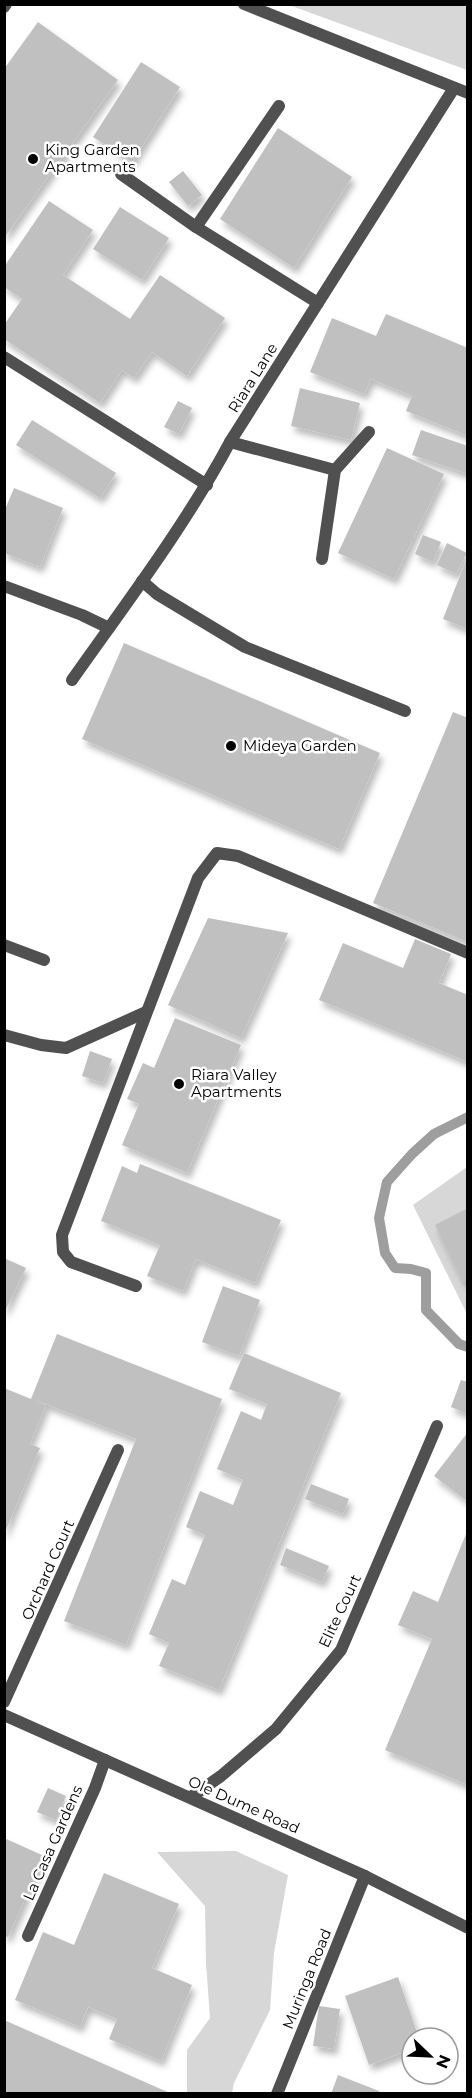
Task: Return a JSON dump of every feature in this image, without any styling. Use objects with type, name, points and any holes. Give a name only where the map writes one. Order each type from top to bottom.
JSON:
[{"type":"street","points":[[244,4],[468,93]]},
{"type":"street","name":"Riara Lane","points":[[72,680],[207,485],[230,442],[454,88]]},
{"type":"street","points":[[196,228],[279,106]]},
{"type":"street","points":[[122,174],[196,228],[318,303]]},
{"type":"street","points":[[4,357],[207,485]]},
{"type":"street","points":[[322,559],[335,470],[369,432]]},
{"type":"street","points":[[230,442],[335,470]]},
{"type":"street","points":[[142,581],[157,594],[244,647],[405,711]]},
{"type":"street","points":[[4,586],[82,615],[109,628]]},
{"type":"street","points":[[136,1286],[71,1262],[63,1252],[62,1235],[198,878],[217,854],[238,856],[468,953]]},
{"type":"street","points":[[4,945],[44,960]]},
{"type":"street","points":[[4,1035],[41,1045],[66,1048],[146,1012]]},
{"type":"street","name":"Elite Court","points":[[191,1797],[276,1729],[341,1650],[437,1426]]},
{"type":"street","name":"Orchard Court","points":[[4,1702],[118,1450]]},
{"type":"street","name":"Ole Dume Road","points":[[4,1715],[365,1876],[468,1928]]},
{"type":"street","name":"La Casa Gardens","points":[[28,1936],[95,1788],[105,1760]]},
{"type":"street","name":"Muringa Road","points":[[277,2094],[365,1876]]},
{"type":"shaded area","points":[[289,5],[467,5],[467,70]]},
{"type":"shaded area","points":[[467,1167],[467,1314],[413,1205]]},
{"type":"shaded area","points":[[236,1851],[288,1875],[274,1953],[270,2010],[234,2083],[232,2093],[187,2093],[187,2050],[210,2018],[205,1906],[157,1852]]},
{"type":"building","name":"King Garden Apartments","points":[[38,22],[118,80],[4,238],[4,69]]},
{"type":"building","points":[[141,62],[180,87],[132,162],[93,137]]},
{"type":"building","points":[[278,128],[352,177],[294,268],[220,219]]},
{"type":"building","points":[[183,171],[202,195],[188,206],[169,182]]},
{"type":"building","points":[[49,201],[93,230],[63,275],[130,319],[160,275],[225,318],[187,376],[152,352],[134,378],[122,370],[100,403],[4,339],[4,325],[22,299],[4,287],[4,267]]},
{"type":"building","points":[[120,207],[169,238],[142,280],[93,249]]},
{"type":"building","points":[[386,314],[468,348],[468,436],[406,411],[412,396],[371,379],[364,394],[310,372],[332,318],[376,336]]},
{"type":"building","points":[[300,388],[360,403],[351,440],[291,426]]},
{"type":"building","points":[[178,401],[192,408],[179,434],[164,427]]},
{"type":"building","points":[[32,420],[116,473],[100,498],[16,445]]},
{"type":"building","points":[[421,430],[468,446],[468,474],[412,455]]},
{"type":"building","points":[[387,448],[444,474],[394,579],[338,553]]},
{"type":"building","points":[[14,488],[63,508],[40,567],[4,553],[4,512]]},
{"type":"building","points":[[423,535],[441,542],[433,562],[415,554]]},
{"type":"building","points":[[447,543],[467,553],[456,574],[437,565]]},
{"type":"building","points":[[468,558],[468,629],[443,619]]},
{"type":"building","name":"Mideya Garden","points":[[124,643],[380,753],[339,849],[82,739]]},
{"type":"building","points":[[453,712],[468,718],[468,942],[373,903]]},
{"type":"building","points":[[208,918],[288,933],[241,1038],[168,1005]]},
{"type":"building","points":[[415,939],[451,954],[439,983],[468,995],[468,1062],[319,1000],[343,943],[403,968]]},
{"type":"building","name":"Riara Valley Apartments","points":[[175,1018],[241,1045],[187,1173],[122,1145],[139,1104],[127,1099],[143,1063],[154,1068]]},
{"type":"building","points":[[90,1051],[112,1059],[103,1083],[82,1076]]},
{"type":"building","points":[[140,1164],[281,1220],[255,1283],[196,1259],[183,1291],[147,1276],[160,1245],[101,1221],[122,1166],[137,1173]]},
{"type":"building","points":[[468,1208],[468,1280],[463,1282],[435,1225]]},
{"type":"building","points":[[4,1258],[26,1268],[4,1313]]},
{"type":"building","points":[[223,1286],[260,1300],[239,1356],[202,1342]]},
{"type":"building","points":[[57,1334],[222,1399],[126,1645],[64,1621],[136,1439],[35,1400],[46,1405],[30,1444],[40,1448],[4,1535],[4,1388],[31,1399]]},
{"type":"building","points":[[244,1353],[341,1393],[219,1690],[159,1666],[169,1643],[149,1634],[172,1579],[185,1585],[205,1535],[186,1527],[200,1491],[233,1505],[243,1480],[217,1469],[241,1411],[261,1420],[267,1404],[229,1389]]},
{"type":"building","points":[[461,1380],[468,1382],[468,1414],[451,1407]]},
{"type":"building","points":[[468,1432],[468,1502],[434,1476]]},
{"type":"building","points":[[311,1484],[349,1499],[343,1514],[305,1499]]},
{"type":"building","points":[[466,1534],[468,1535],[468,1785],[385,1750],[432,1639],[398,1625],[413,1591],[438,1602]]},
{"type":"building","points":[[286,1548],[329,1566],[322,1582],[280,1565]]},
{"type":"building","points":[[48,1788],[66,1796],[56,1820],[37,1812]]},
{"type":"building","points":[[4,1838],[44,1856],[8,1937],[4,1936]]},
{"type":"building","points":[[104,1873],[179,1904],[152,1968],[192,1985],[161,2061],[109,2039],[117,2019],[88,2007],[80,2027],[15,2000],[43,1932],[74,1945]]},
{"type":"building","points":[[398,1977],[415,2026],[400,2026],[400,2053],[369,2065],[345,1996]]},
{"type":"building","points":[[319,2006],[340,2009],[334,2049],[313,2046]]},
{"type":"building","points":[[4,2020],[172,2094],[4,2094]]},
{"type":"building","points":[[338,2075],[379,2091],[379,2094],[331,2094]]},
{"type":"waterway","points":[[468,1117],[434,1134],[387,1182],[379,1218],[385,1253],[395,1268],[426,1273],[426,1310],[459,1344],[468,1347]]},
{"type":"place","name":"King Garden Apartments","points":[[33,159]]},
{"type":"place","name":"Mideya Garden","points":[[231,746]]},
{"type":"place","name":"Riara Valley Apartments","points":[[179,1084]]}]
